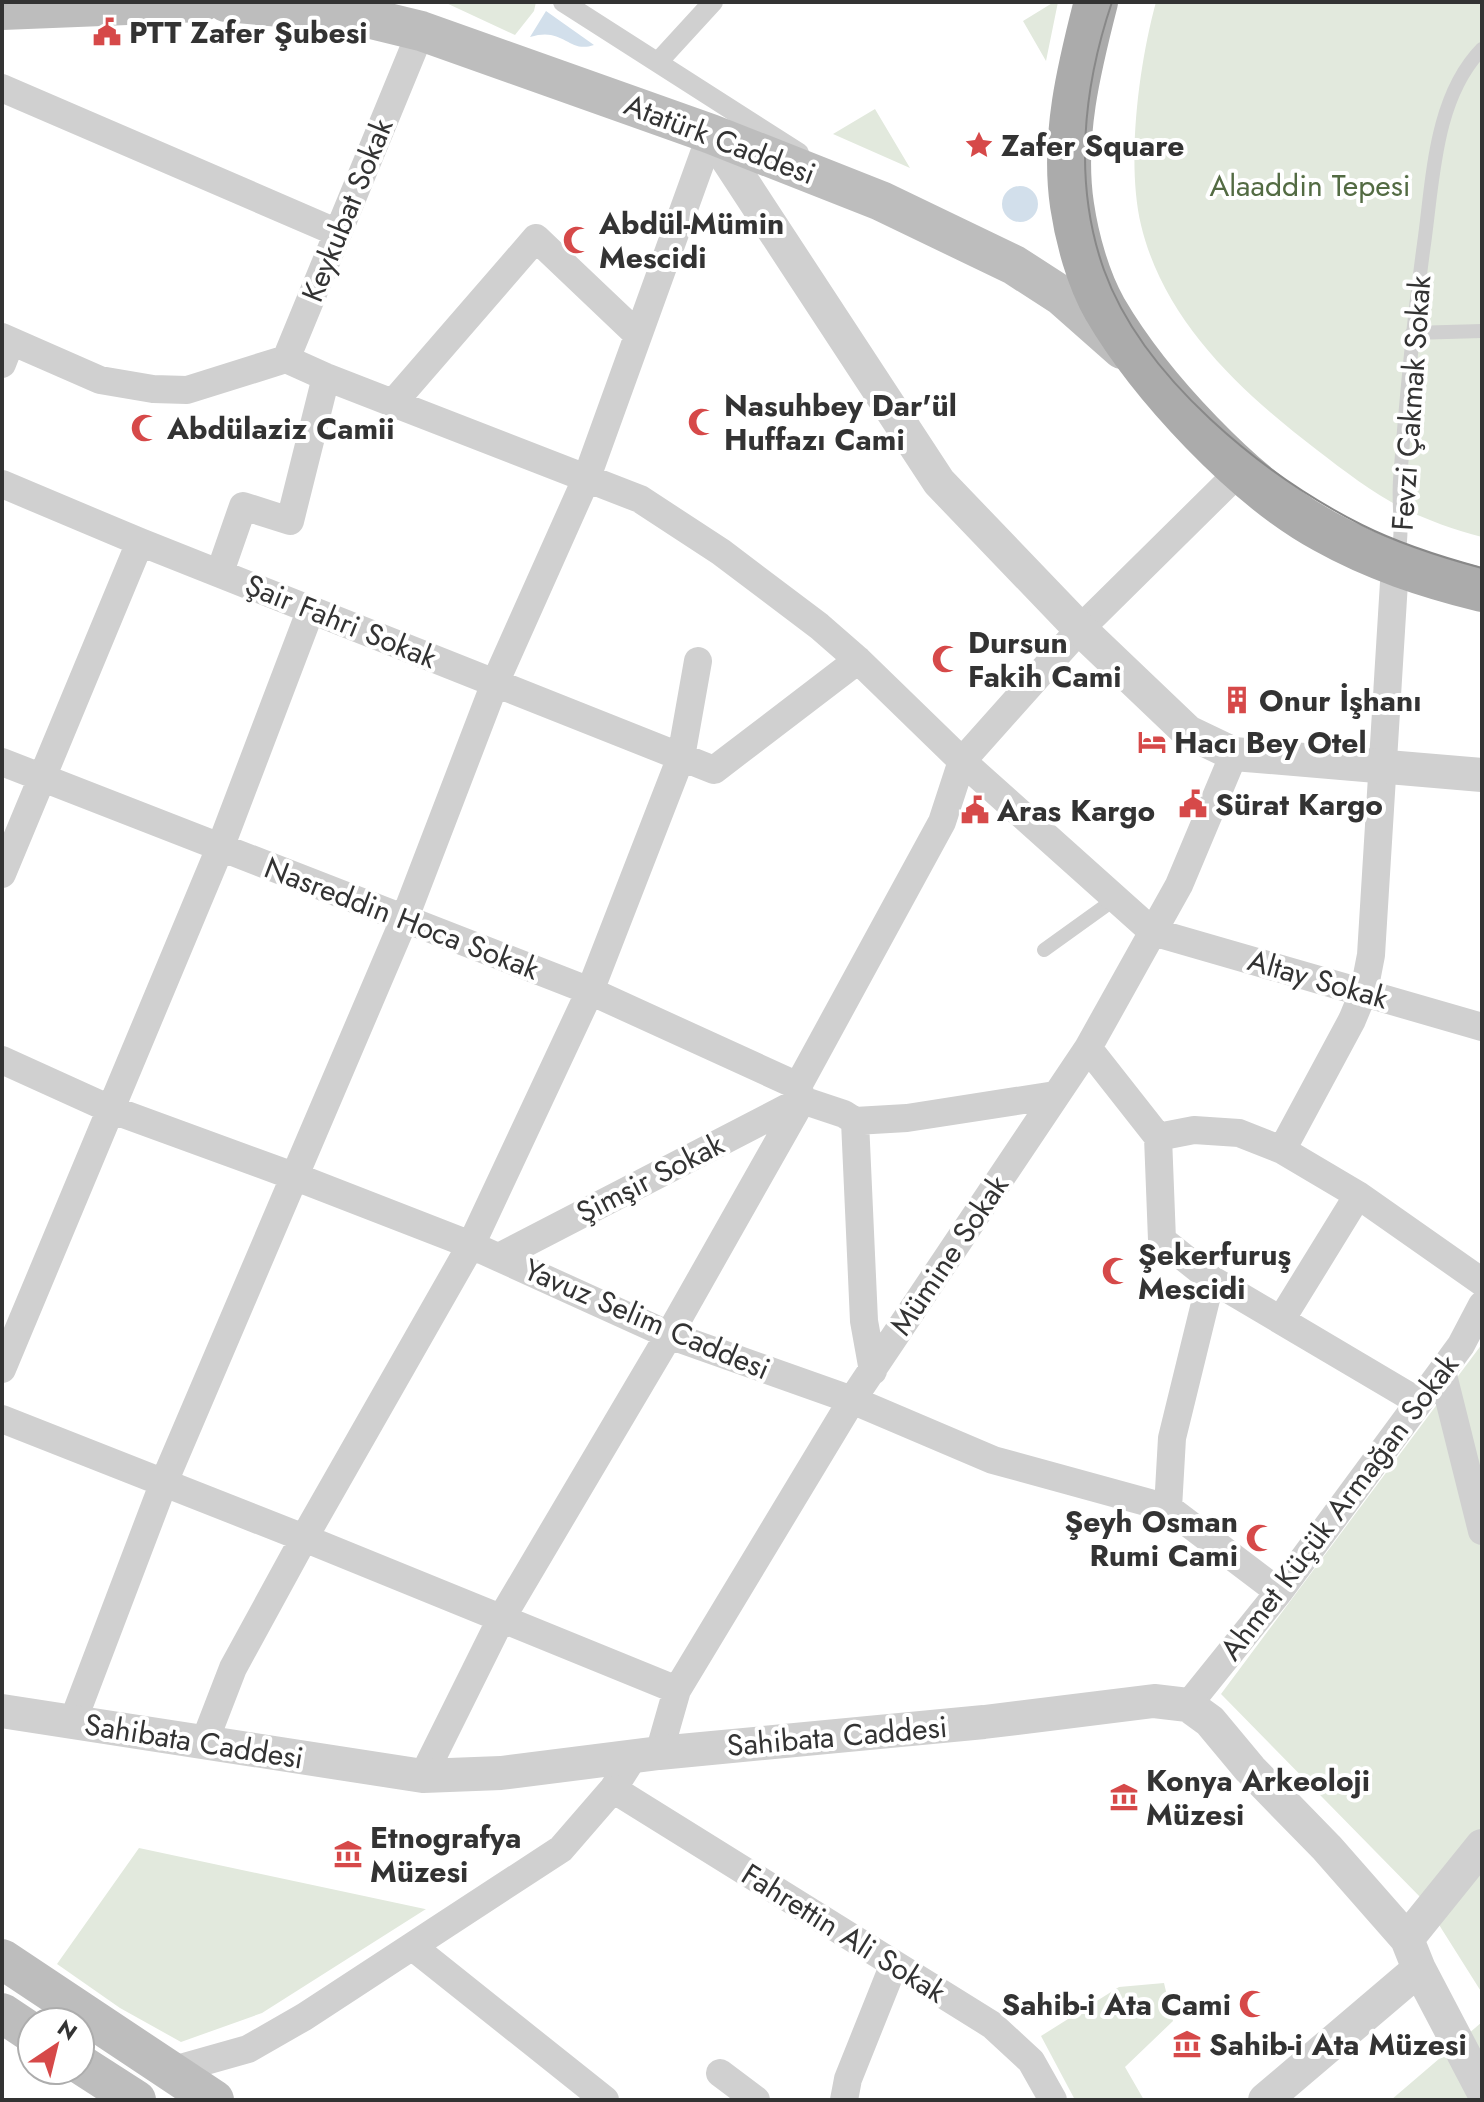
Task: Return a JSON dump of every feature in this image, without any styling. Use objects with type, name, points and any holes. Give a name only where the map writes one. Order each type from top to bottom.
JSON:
[{"type":"main road","points":[[2,10],[202,2]]},
{"type":"main road","name":"Atatürk Caddesi","points":[[226,2],[347,13],[421,31],[711,134],[881,201],[1014,265],[1062,296],[1164,389]]},
{"type":"main road","points":[[1096,2],[1074,98],[1070,141],[1072,206],[1092,281],[1125,341],[1201,433],[1278,499],[1321,530],[1395,566],[1482,590]]},
{"type":"main road","points":[[2,1959],[214,2100]]},
{"type":"main road","points":[[96,2076],[125,2097]]},
{"type":"street","points":[[563,2],[881,201]]},
{"type":"street","points":[[658,62],[713,2]]},
{"type":"street","name":"Keykubat Sokak","points":[[286,359],[421,31]]},
{"type":"street","points":[[2,88],[338,233]]},
{"type":"street","points":[[73,1721],[164,1482],[404,920],[495,683],[587,477],[711,134]]},
{"type":"street","points":[[711,134],[939,482],[1080,629],[1188,732],[1234,754],[1482,775]]},
{"type":"street","points":[[393,403],[536,238],[637,334]]},
{"type":"street","points":[[5,347],[100,380],[153,389],[187,390],[286,359],[640,499],[721,552],[819,626],[962,761],[1153,932]]},
{"type":"street","points":[[220,572],[243,506],[290,521],[326,377]]},
{"type":"street","points":[[423,1776],[501,1619],[669,1335],[800,1093],[942,822],[962,761],[1080,629],[1242,469]]},
{"type":"street","name":"Şair Fahri Sokak","points":[[2,484],[714,770],[858,660]]},
{"type":"street","points":[[2,874],[140,542]]},
{"type":"street","name":"Fevzi Çakmak Sokak","points":[[1282,1150],[1352,1020],[1364,991],[1371,955],[1395,566]]},
{"type":"street","points":[[2,1369],[220,848],[311,609]]},
{"type":"street","points":[[204,1743],[233,1668],[471,1245],[590,991],[681,757],[698,661]]},
{"type":"street","name":"Mümine Sokak","points":[[170,2071],[248,2049],[304,2017],[561,1849],[647,1754],[677,1690],[852,1400],[1088,1048],[1179,885],[1234,754]]},
{"type":"street","name":"Nasreddin Hoca Sokak","points":[[2,762],[590,991],[855,1121]]},
{"type":"street","name":"Altay Sokak","points":[[1153,932],[1482,1027]]},
{"type":"street","points":[[1088,1048],[1158,1137],[1162,1240],[1211,1279],[1419,1402]]},
{"type":"street","name":"Yavuz Selim Caddesi","points":[[2,1060],[110,1109],[471,1245],[669,1335],[852,1400],[993,1460],[1168,1508],[1279,1592]]},
{"type":"street","name":"Şimşir Sokak","points":[[499,1257],[800,1093]]},
{"type":"street","points":[[873,1371],[864,1321],[855,1121],[907,1118],[1055,1095]]},
{"type":"street","points":[[1158,1137],[1194,1130],[1239,1133],[1282,1150],[1358,1195],[1482,1282]]},
{"type":"street","points":[[1281,1320],[1358,1195]]},
{"type":"street","points":[[1168,1508],[1172,1438],[1211,1279]]},
{"type":"street","name":"Ahmet Küçük Armağan Sokak","points":[[1188,1705],[1279,1592],[1442,1371],[1461,1345],[1482,1305]]},
{"type":"street","points":[[1442,1371],[1482,1531]]},
{"type":"street","points":[[2,1419],[677,1690]]},
{"type":"street","name":"Sahibata Caddesi","points":[[2,1711],[423,1776],[501,1773],[647,1754],[984,1722],[1154,1701],[1188,1705]]},
{"type":"street","points":[[1188,1705],[1210,1721],[1250,1769],[1327,1848],[1413,1954],[1482,2089]]},
{"type":"street","name":"Fahrettin Ali Sokak","points":[[613,1789],[992,2025],[1031,2061],[1053,2100]]},
{"type":"street","points":[[1265,2100],[1413,1954],[1482,1846]]},
{"type":"street","points":[[413,1947],[605,2100]]},
{"type":"street","points":[[844,2100],[848,2079],[894,1964]]},
{"type":"street","points":[[720,2073],[756,2100]]},
{"type":"lane","name":"Fevzi Çakmak Sokak","points":[[1395,566],[1402,542],[1400,486],[1412,333],[1441,136],[1455,91],[1468,66],[1482,49]]},
{"type":"lane","points":[[1412,333],[1482,331]]},
{"type":"lane","points":[[1044,950],[1115,899]]},
{"type":"green space","points":[[444,2],[536,2],[534,11],[515,35]]},
{"type":"green space","points":[[1058,2],[1046,61],[1023,21]]},
{"type":"green space","name":"Alaaddin Tepesi","points":[[1156,2],[1482,2],[1482,537],[1402,508],[1317,450],[1234,379],[1187,323],[1168,292],[1152,260],[1141,225],[1135,172],[1136,113],[1144,54]]},
{"type":"green space","points":[[875,109],[910,168],[833,134]]},
{"type":"green space","points":[[1482,1344],[1482,1993],[1424,1901],[1221,1694]]},
{"type":"green space","points":[[139,1848],[426,1909],[262,2013],[181,2042],[120,2008],[57,1964]]},
{"type":"green space","points":[[1164,1983],[1173,2021],[1125,2067],[1144,2100],[1075,2100],[1041,2036],[1119,1987]]},
{"type":"green space","points":[[1482,2022],[1482,2100],[1391,2100]]},
{"type":"shaded area","points":[[546,11],[594,45],[578,46],[551,35],[530,37]]},
{"type":"shaded area","points":[[1020,186],[1033,191],[1038,204],[1033,217],[1020,222],[1007,217],[1002,204],[1007,191]]},
{"type":"tram line","points":[[1112,2],[1094,68],[1085,170],[1094,237],[1104,270],[1122,310],[1177,385],[1210,419],[1285,479],[1376,532],[1421,550],[1482,568]]},
{"type":"place","name":"PTT Zafer Şubesi","points":[[107,32]]},
{"type":"place","name":"Zafer Square","points":[[979,145]]},
{"type":"place","name":"Abdül-Mümin Mescidi","points":[[577,240]]},
{"type":"place","name":"Nasuhbey Dar'ül Huffazı Cami","points":[[702,422]]},
{"type":"place","name":"Abdülaziz Camii","points":[[145,428]]},
{"type":"place","name":"Dursun Fakih Cami","points":[[946,659]]},
{"type":"place","name":"Onur İşhanı","points":[[1237,700]]},
{"type":"place","name":"Hacı Bey Otel","points":[[1152,742]]},
{"type":"place","name":"Sürat Kargo","points":[[1193,804]]},
{"type":"place","name":"Aras Kargo","points":[[975,810]]},
{"type":"place","name":"Şekerfuruş Mescidi","points":[[1116,1271]]},
{"type":"place","name":"Şeyh Osman Rumi Cami","points":[[1260,1538]]},
{"type":"place","name":"Konya Arkeoloji Müzesi","points":[[1124,1797]]},
{"type":"place","name":"Etnografya Müzesi","points":[[348,1854]]},
{"type":"place","name":"Sahib-i Ata Cami","points":[[1253,2004]]},
{"type":"place","name":"Sahib-i Ata Müzesi","points":[[1187,2044]]}]
